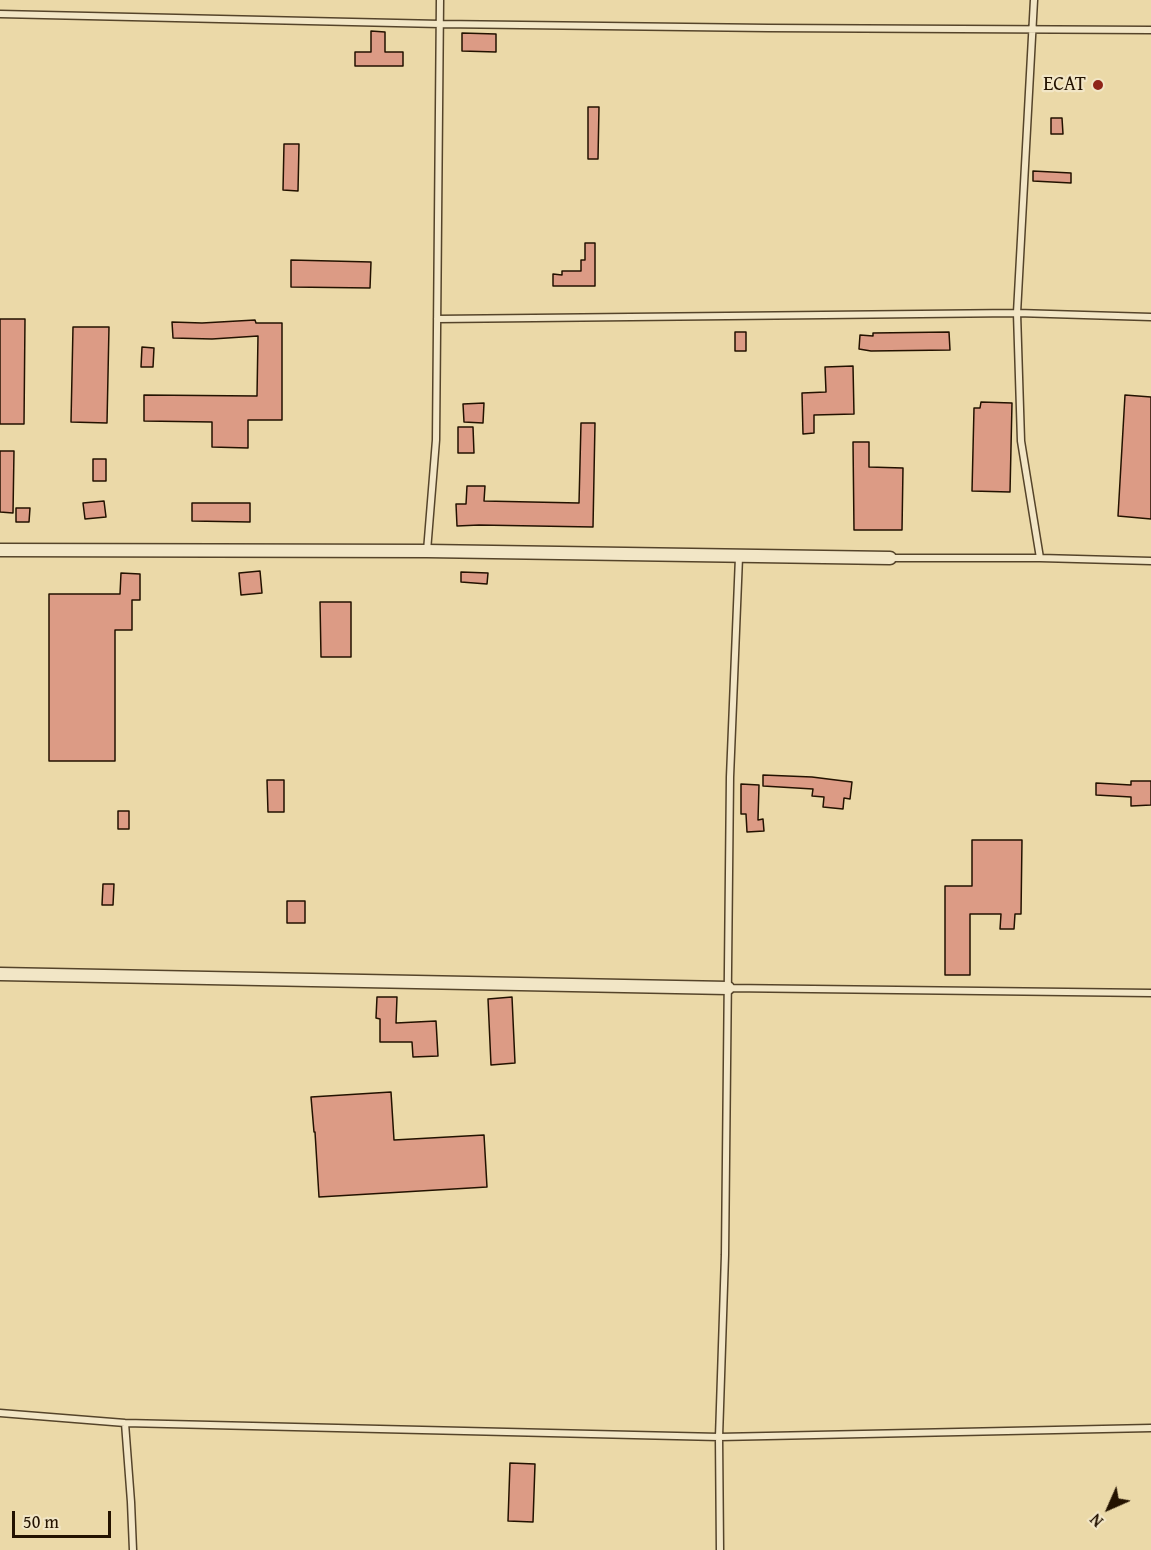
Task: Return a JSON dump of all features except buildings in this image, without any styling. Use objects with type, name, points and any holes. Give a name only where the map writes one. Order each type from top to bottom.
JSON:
[{"type":"street","points":[[0,550],[427,551],[890,558]]},
{"type":"street","points":[[0,974],[728,988]]},
{"type":"lane","points":[[427,551],[436,440],[440,0]]},
{"type":"lane","points":[[1034,0],[1017,313],[1022,441],[1040,558]]},
{"type":"lane","points":[[0,14],[440,24],[1151,30]]},
{"type":"lane","points":[[437,319],[1017,313],[1151,317]]},
{"type":"lane","points":[[720,1550],[719,1437],[725,1254],[730,777],[739,557]]},
{"type":"lane","points":[[890,558],[1151,561]]},
{"type":"lane","points":[[728,988],[1151,993]]},
{"type":"lane","points":[[0,1413],[125,1423],[719,1437],[1151,1428]]},
{"type":"lane","points":[[125,1423],[133,1550]]},
{"type":"place","name":"ECAT","points":[[1098,85]]}]
